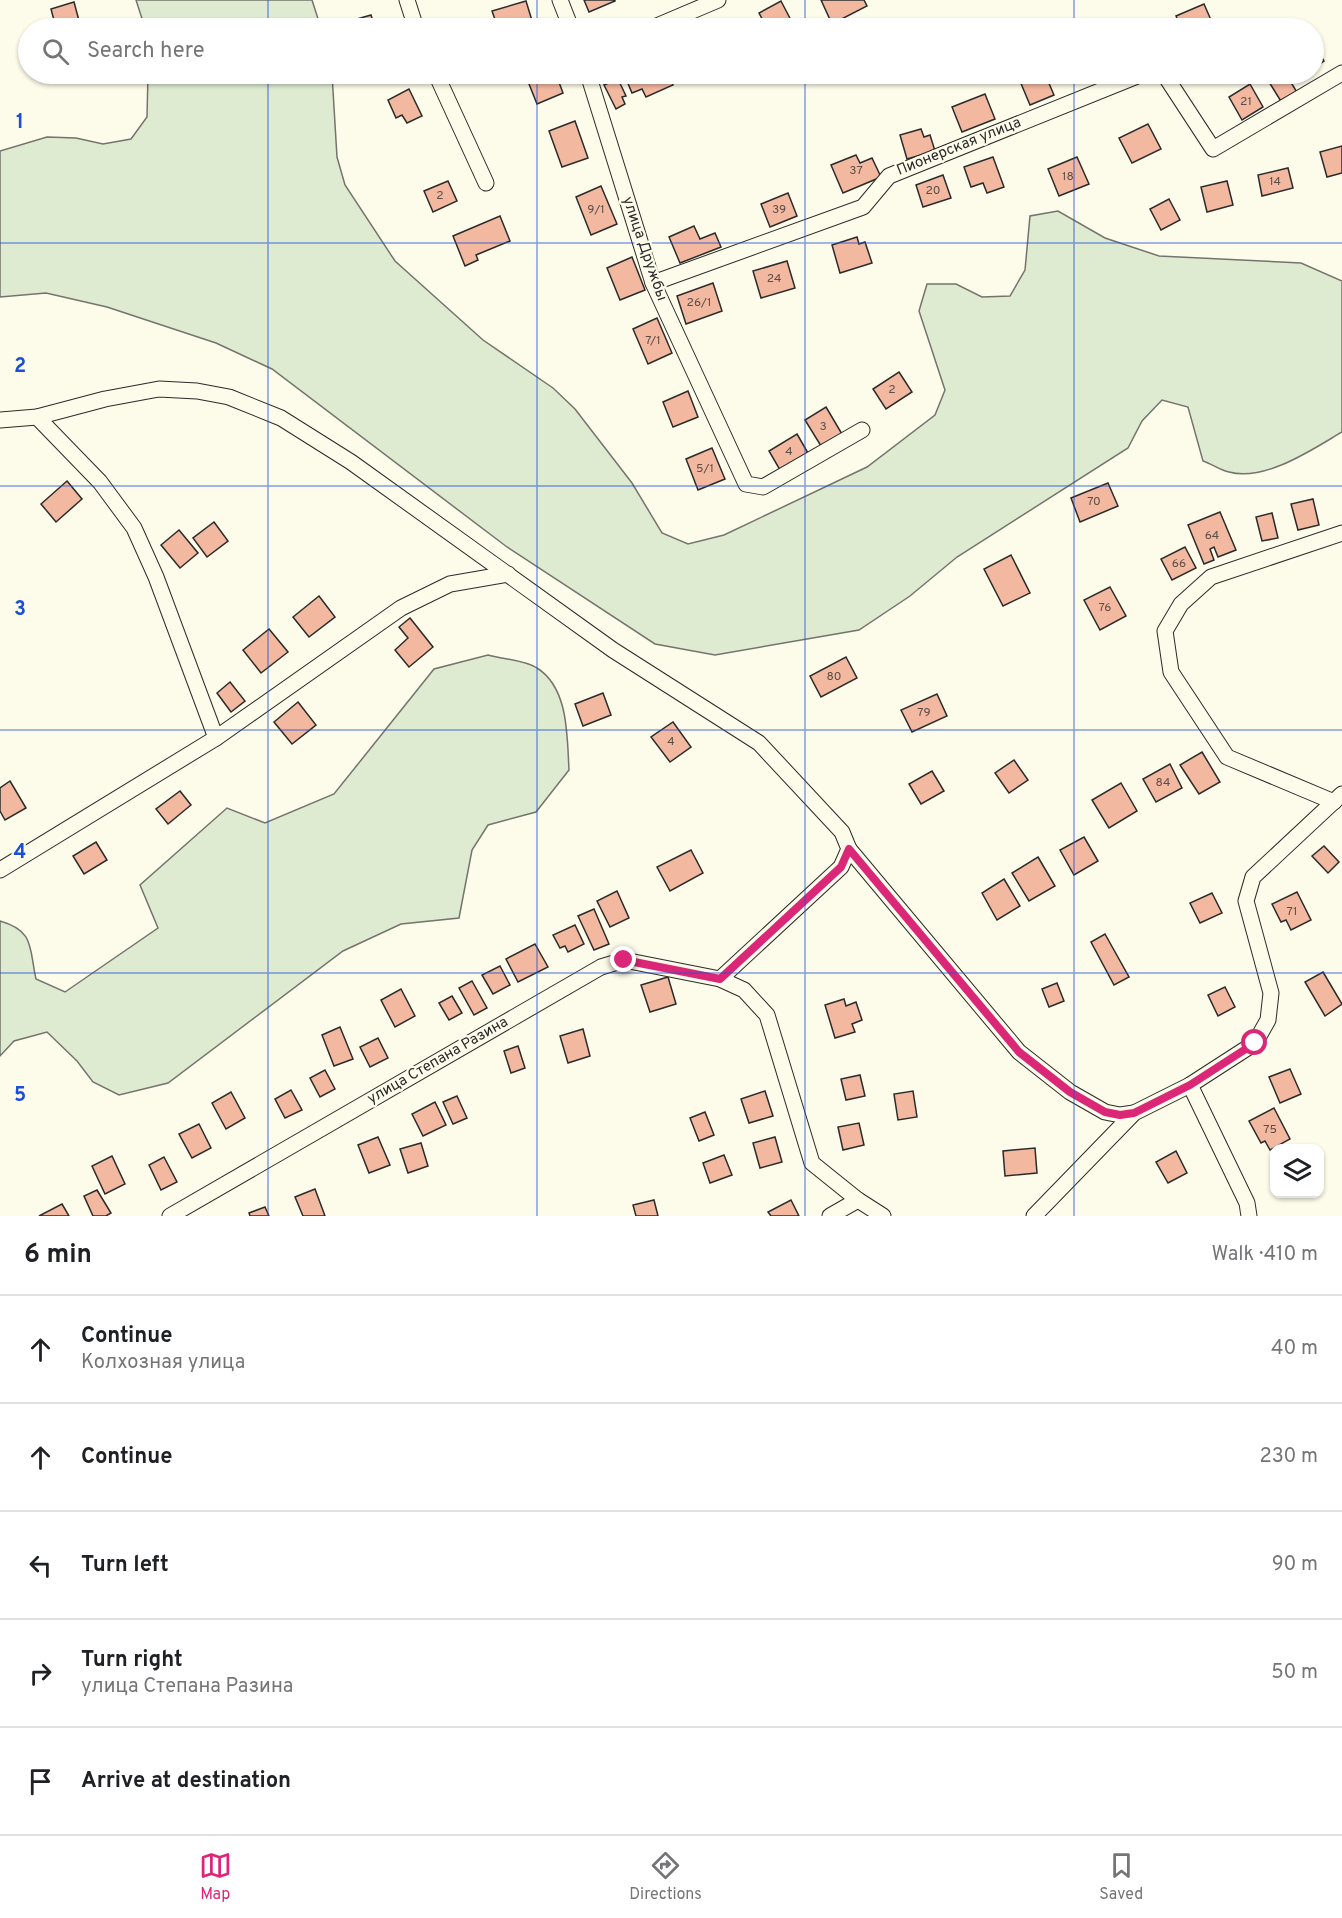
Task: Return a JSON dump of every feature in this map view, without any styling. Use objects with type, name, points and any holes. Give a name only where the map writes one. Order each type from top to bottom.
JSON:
[{"type":"street","points":[[407,0],[413,18]]},
{"type":"street","points":[[560,0],[568,18]]},
{"type":"street","points":[[676,18],[718,0]]},
{"type":"street","points":[[1324,83],[1342,72]]},
{"type":"street","points":[[441,84],[486,183]]},
{"type":"street","name":"улица Дружбы","points":[[591,84],[653,283],[746,484],[763,487],[862,430]]},
{"type":"street","name":"Пионерская улица","points":[[653,283],[863,207],[889,176],[1117,84]]},
{"type":"street","points":[[1171,84],[1213,149],[1322,84]]},
{"type":"street","points":[[0,420],[37,417],[105,399],[159,389],[197,391],[229,397],[280,418],[351,462],[613,650],[759,743],[842,832],[849,849],[1019,1052],[1070,1092],[1105,1112],[1120,1115],[1134,1113],[1190,1085],[1255,1043],[1268,1020],[1271,993],[1246,901],[1253,877],[1338,798],[1227,757],[1171,672],[1165,631],[1181,604],[1211,577],[1342,533]]},
{"type":"street","points":[[37,417],[100,482],[134,528],[156,577],[216,738]]},
{"type":"street","points":[[0,870],[216,738],[401,609],[450,584],[508,574]]},
{"type":"street","points":[[720,979],[841,867],[849,849]]},
{"type":"street","name":"улица Степана Разина","points":[[170,1216],[601,967],[624,960],[720,979],[744,990],[767,1015],[812,1163],[858,1200],[883,1216]]},
{"type":"street","points":[[1190,1085],[1247,1203],[1250,1216]]},
{"type":"street","points":[[1034,1216],[1134,1113]]},
{"type":"street","points":[[830,1216],[858,1200]]},
{"type":"green space","points":[[136,0],[312,0],[318,18],[142,18]]},
{"type":"green space","points":[[148,84],[333,84],[337,157],[345,185],[395,261],[483,340],[553,388],[575,409],[632,483],[662,533],[688,544],[724,535],[867,467],[935,415],[945,390],[919,311],[927,284],[956,284],[982,297],[1010,296],[1025,270],[1030,216],[1058,211],[1105,238],[1159,256],[1301,263],[1342,281],[1342,432],[1303,455],[1273,468],[1243,474],[1229,472],[1203,461],[1188,407],[1162,400],[1142,421],[1128,448],[957,557],[910,596],[859,630],[715,655],[655,644],[507,547],[272,369],[216,343],[107,307],[46,293],[0,297],[0,151],[47,137],[76,138],[103,144],[131,139],[147,117]]},
{"type":"green space","points":[[488,655],[532,665],[547,677],[555,688],[564,714],[569,770],[536,812],[488,825],[472,850],[459,918],[401,924],[343,951],[168,1083],[119,1095],[93,1082],[77,1061],[47,1032],[14,1041],[0,1056],[0,921],[11,925],[25,936],[31,950],[36,979],[65,992],[158,928],[140,885],[227,808],[265,823],[334,794],[434,669]]},
{"type":"building","points":[[584,0],[615,0],[615,1],[589,12]]},
{"type":"building","points":[[821,0],[864,0],[867,6],[844,18],[829,18]]},
{"type":"building","points":[[526,1],[531,18],[494,18],[492,11]]},
{"type":"building","points":[[781,1],[790,18],[762,18],[759,13]]},
{"type":"building","points":[[74,2],[78,18],[53,18],[51,9]]},
{"type":"building","points":[[1204,4],[1210,18],[1177,18],[1176,16]]},
{"type":"building","points":[[529,84],[560,84],[563,93],[537,104]]},
{"type":"building","points":[[620,84],[626,96],[622,97],[625,104],[616,109],[604,85]]},
{"type":"building","points":[[628,84],[673,85],[646,97],[642,89],[632,93]]},
{"type":"building","points":[[1021,84],[1049,84],[1054,95],[1030,105]]},
{"type":"building","points":[[1250,84],[1263,107],[1242,120],[1229,97]]},
{"type":"building","points":[[1270,84],[1292,84],[1298,94],[1282,103]]},
{"type":"building","points":[[409,89],[422,116],[407,123],[402,115],[396,118],[388,100]]},
{"type":"building","points":[[985,94],[995,119],[962,132],[952,107]]},
{"type":"building","points":[[575,121],[588,158],[562,167],[549,131]]},
{"type":"building","points":[[1148,124],[1161,149],[1132,163],[1119,138]]},
{"type":"building","points":[[921,129],[924,137],[930,135],[935,151],[907,159],[900,135]]},
{"type":"building","points":[[1342,146],[1342,173],[1327,177],[1320,152]]},
{"type":"building","points":[[856,155],[860,163],[872,158],[881,177],[843,193],[831,165]]},
{"type":"building","points":[[993,157],[1004,187],[987,193],[983,183],[971,187],[964,167]]},
{"type":"building","points":[[1077,157],[1089,184],[1059,196],[1048,169]]},
{"type":"building","points":[[1288,168],[1293,188],[1262,196],[1258,175]]},
{"type":"building","points":[[943,175],[951,198],[923,207],[916,185]]},
{"type":"building","points":[[448,181],[457,201],[433,212],[424,191]]},
{"type":"building","points":[[1227,181],[1233,205],[1207,212],[1201,187]]},
{"type":"building","points":[[601,186],[617,224],[591,235],[576,197]]},
{"type":"building","points":[[788,193],[797,216],[770,227],[761,204]]},
{"type":"building","points":[[1169,199],[1180,220],[1161,230],[1150,209]]},
{"type":"building","points":[[500,216],[510,241],[476,255],[478,260],[465,266],[453,236]]},
{"type":"building","points":[[694,226],[700,239],[715,233],[721,247],[680,263],[669,237]]},
{"type":"building","points":[[857,237],[859,244],[865,242],[872,263],[840,273],[832,245]]},
{"type":"building","points":[[632,257],[645,290],[620,300],[607,268]]},
{"type":"building","points":[[787,261],[795,288],[761,298],[753,271]]},
{"type":"building","points":[[713,283],[722,311],[686,324],[677,296]]},
{"type":"building","points":[[657,318],[672,353],[648,364],[633,329]]},
{"type":"building","points":[[899,372],[912,392],[886,409],[873,389]]},
{"type":"building","points":[[688,391],[698,417],[673,427],[663,402]]},
{"type":"building","points":[[826,407],[842,434],[821,446],[805,420]]},
{"type":"building","points":[[797,434],[808,453],[780,470],[769,451]]},
{"type":"building","points":[[712,448],[725,479],[698,490],[686,459]]},
{"type":"building","points":[[67,481],[82,499],[56,522],[41,504]]},
{"type":"building","points":[[1108,483],[1118,506],[1080,522],[1071,498]]},
{"type":"building","points":[[1313,499],[1319,525],[1298,530],[1291,504]]},
{"type":"building","points":[[1220,512],[1236,550],[1218,557],[1214,547],[1210,549],[1214,560],[1204,564],[1188,525]]},
{"type":"building","points":[[1272,513],[1278,538],[1262,541],[1256,517]]},
{"type":"building","points":[[214,522],[228,541],[207,557],[193,538]]},
{"type":"building","points":[[179,530],[198,553],[180,568],[161,545]]},
{"type":"building","points":[[1185,547],[1196,568],[1172,580],[1161,559]]},
{"type":"building","points":[[1011,555],[1030,593],[1003,606],[984,569]]},
{"type":"building","points":[[1110,587],[1126,616],[1100,630],[1084,600]]},
{"type":"building","points":[[319,596],[335,617],[309,637],[293,617]]},
{"type":"building","points":[[410,618],[433,647],[409,667],[395,650],[408,638],[399,627]]},
{"type":"building","points":[[269,629],[288,652],[261,673],[243,650]]},
{"type":"building","points":[[846,657],[857,678],[821,697],[810,676]]},
{"type":"building","points":[[230,682],[245,701],[231,712],[217,693]]},
{"type":"building","points":[[603,693],[611,715],[583,726],[575,704]]},
{"type":"building","points":[[937,694],[947,716],[912,732],[901,710]]},
{"type":"building","points":[[298,702],[316,725],[292,744],[274,722]]},
{"type":"building","points":[[673,722],[691,747],[670,762],[651,737]]},
{"type":"building","points":[[1202,752],[1220,782],[1199,794],[1180,765]]},
{"type":"building","points":[[1014,760],[1028,780],[1009,793],[995,773]]},
{"type":"building","points":[[1170,764],[1182,788],[1156,802],[1143,779]]},
{"type":"building","points":[[932,771],[944,791],[921,804],[909,784]]},
{"type":"building","points":[[10,781],[26,808],[5,820],[0,811],[0,788]]},
{"type":"building","points":[[1121,783],[1137,811],[1109,828],[1092,800]]},
{"type":"building","points":[[180,791],[191,805],[168,824],[156,809]]},
{"type":"building","points":[[1084,837],[1098,861],[1074,875],[1060,850]]},
{"type":"building","points":[[96,842],[107,860],[84,874],[73,856]]},
{"type":"building","points":[[1324,846],[1339,862],[1328,873],[1312,856]]},
{"type":"building","points":[[691,850],[703,873],[670,891],[657,867]]},
{"type":"building","points":[[1038,857],[1055,886],[1029,901],[1012,873]]},
{"type":"building","points":[[1004,879],[1020,906],[997,920],[982,893]]},
{"type":"building","points":[[617,891],[629,918],[610,927],[597,901]]},
{"type":"building","points":[[1297,892],[1311,920],[1291,930],[1286,920],[1281,922],[1272,904]]},
{"type":"building","points":[[1212,893],[1222,913],[1200,923],[1190,903]]},
{"type":"building","points":[[594,909],[609,944],[594,950],[578,916]]},
{"type":"building","points":[[575,925],[584,944],[568,952],[565,946],[560,948],[553,935]]},
{"type":"building","points":[[1105,934],[1129,977],[1114,985],[1091,942]]},
{"type":"building","points":[[535,944],[548,967],[518,982],[506,959]]},
{"type":"building","points":[[500,966],[510,985],[493,994],[482,975]]},
{"type":"building","points":[[1323,972],[1342,1004],[1325,1016],[1305,982]]},
{"type":"building","points":[[668,977],[676,1004],[650,1012],[641,985]]},
{"type":"building","points":[[472,981],[487,1008],[474,1015],[459,988]]},
{"type":"building","points":[[1057,983],[1064,1001],[1049,1007],[1042,989]]},
{"type":"building","points":[[1225,987],[1235,1007],[1218,1016],[1208,995]]},
{"type":"building","points":[[401,989],[415,1016],[395,1027],[381,1000]]},
{"type":"building","points":[[452,996],[462,1013],[449,1020],[439,1003]]},
{"type":"building","points":[[844,999],[846,1006],[856,1002],[862,1020],[852,1024],[855,1032],[835,1038],[825,1005]]},
{"type":"building","points":[[340,1027],[353,1059],[334,1066],[322,1035]]},
{"type":"building","points":[[583,1029],[590,1056],[568,1063],[560,1036]]},
{"type":"building","points":[[378,1038],[388,1058],[370,1067],[360,1047]]},
{"type":"building","points":[[518,1046],[525,1068],[511,1073],[504,1051]]},
{"type":"building","points":[[1290,1069],[1301,1094],[1280,1103],[1269,1077]]},
{"type":"building","points":[[325,1070],[335,1089],[320,1097],[310,1078]]},
{"type":"building","points":[[860,1075],[865,1096],[846,1100],[841,1079]]},
{"type":"building","points":[[291,1090],[302,1110],[285,1118],[275,1099]]},
{"type":"building","points":[[765,1091],[773,1116],[749,1123],[741,1099]]},
{"type":"building","points":[[913,1091],[917,1117],[898,1120],[894,1094]]},
{"type":"building","points":[[231,1092],[245,1118],[226,1129],[212,1103]]},
{"type":"building","points":[[457,1096],[467,1118],[453,1124],[443,1102]]},
{"type":"building","points":[[435,1102],[446,1125],[423,1136],[412,1114]]},
{"type":"building","points":[[1274,1108],[1290,1139],[1281,1144],[1270,1144],[1270,1150],[1265,1141],[1261,1143],[1249,1121]]},
{"type":"building","points":[[705,1112],[714,1135],[699,1141],[690,1118]]},
{"type":"building","points":[[859,1123],[864,1145],[843,1150],[838,1127]]},
{"type":"building","points":[[199,1124],[211,1148],[192,1158],[179,1134]]},
{"type":"building","points":[[378,1137],[390,1165],[369,1173],[358,1145]]},
{"type":"building","points":[[775,1137],[782,1162],[760,1168],[753,1143]]},
{"type":"building","points":[[421,1143],[428,1166],[408,1173],[400,1149]]},
{"type":"building","points":[[1035,1148],[1037,1173],[1005,1176],[1003,1151]]},
{"type":"building","points":[[1176,1151],[1187,1173],[1168,1183],[1156,1162]]},
{"type":"building","points":[[724,1155],[732,1175],[710,1183],[703,1163]]},
{"type":"building","points":[[112,1156],[125,1184],[105,1194],[92,1166]]},
{"type":"building","points":[[164,1157],[177,1182],[161,1190],[149,1165]]},
{"type":"building","points":[[315,1189],[325,1216],[303,1216],[295,1197]]},
{"type":"building","points":[[97,1190],[111,1213],[106,1216],[93,1216],[84,1196]]},
{"type":"building","points":[[654,1200],[658,1216],[636,1216],[633,1205]]},
{"type":"building","points":[[791,1200],[799,1216],[771,1216],[768,1212]]},
{"type":"building","points":[[62,1204],[69,1216],[39,1216]]},
{"type":"building","points":[[265,1207],[269,1216],[250,1216],[249,1213]]},
{"type":"route","points":[[624,960],[720,979],[841,867],[849,849],[1019,1052],[1070,1092],[1105,1112],[1120,1115],[1134,1113],[1190,1085],[1255,1043]]}]
